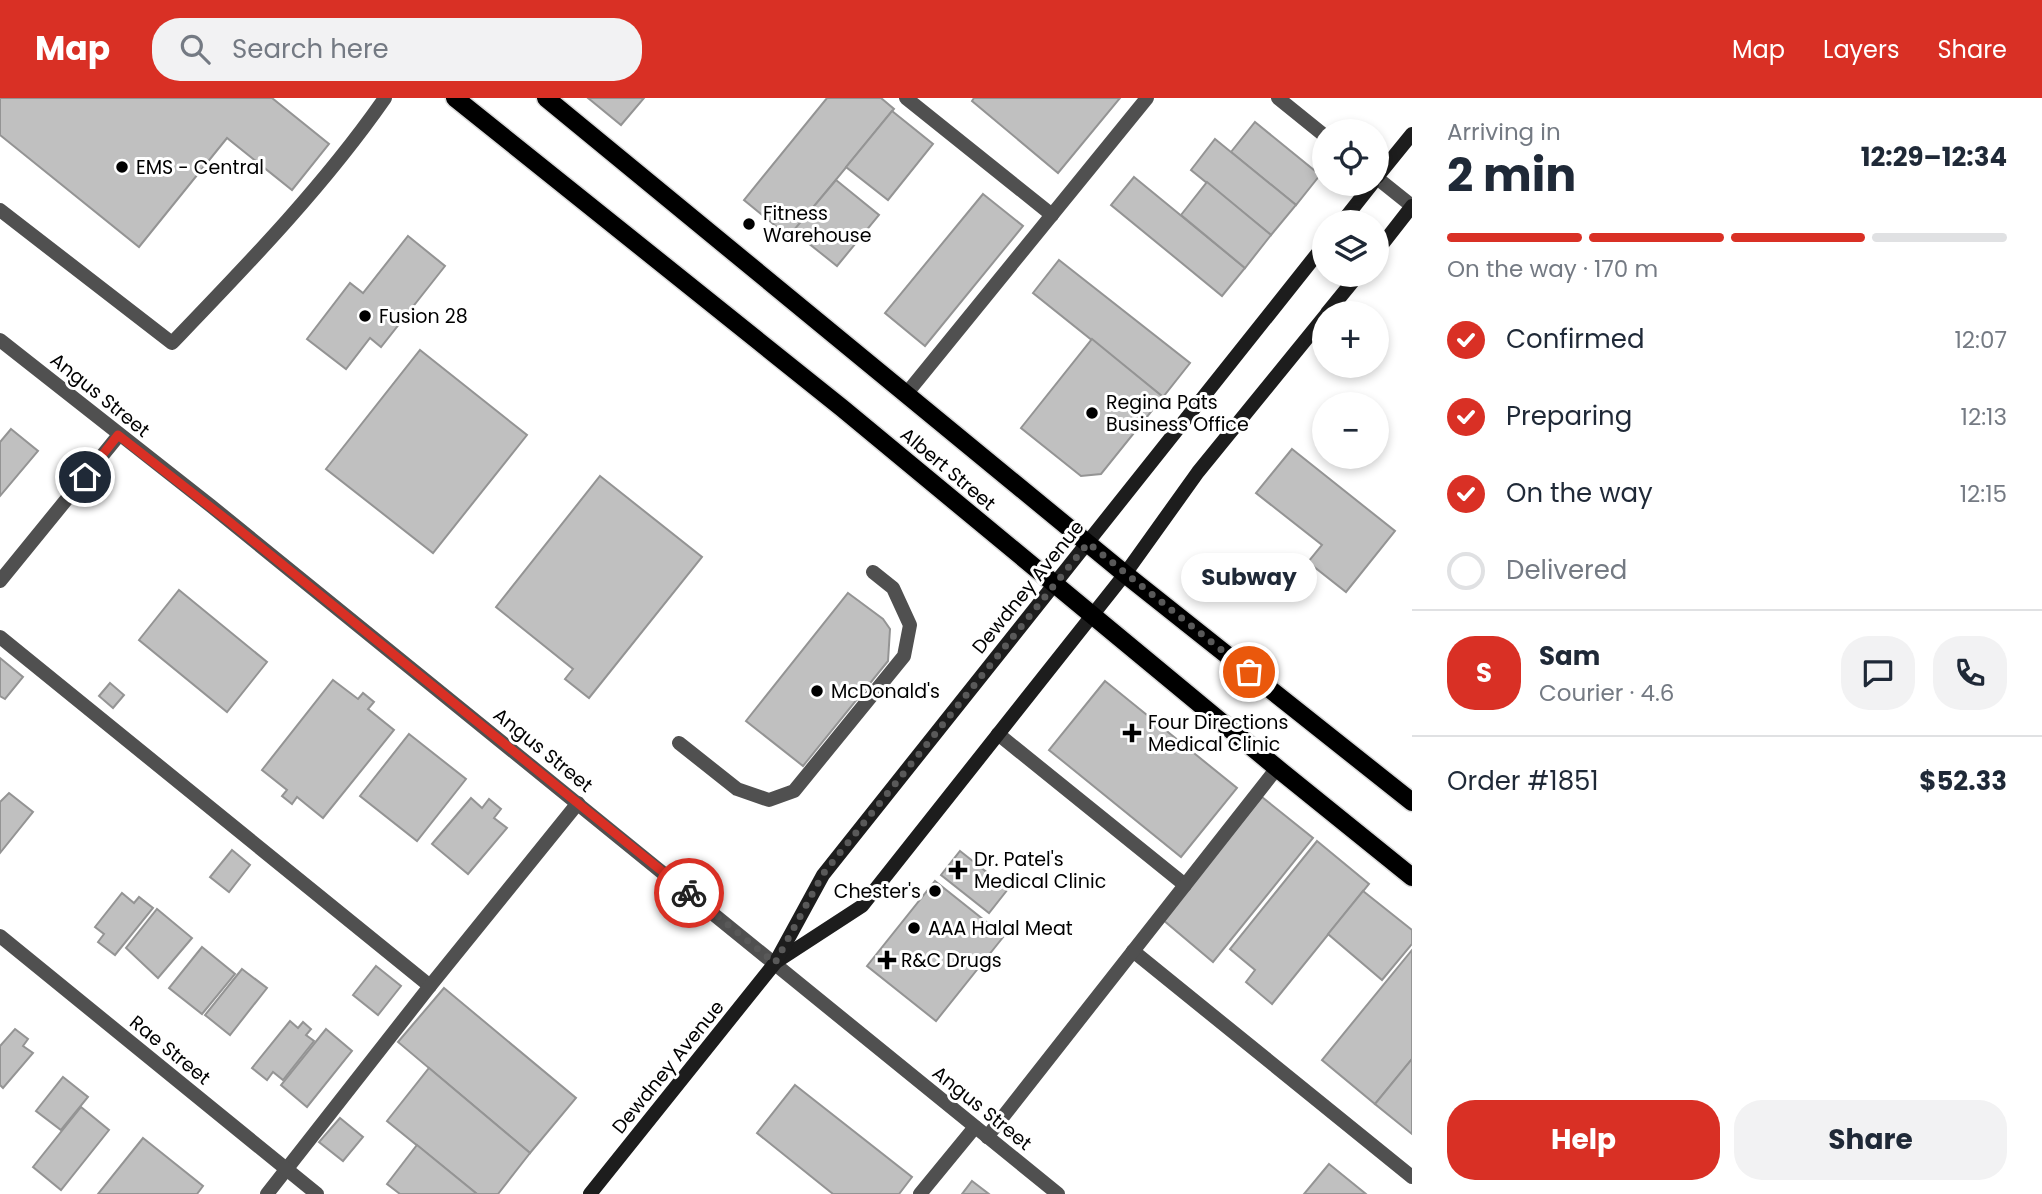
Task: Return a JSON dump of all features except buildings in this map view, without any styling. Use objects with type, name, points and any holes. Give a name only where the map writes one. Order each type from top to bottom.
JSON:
[{"type":"main road","name":"Albert Street","points":[[455,98],[842,408],[1412,877]]},
{"type":"main road","name":"Albert Street","points":[[546,98],[1125,574],[1412,802]]},
{"type":"main road","points":[[1389,163],[1412,134]]},
{"type":"main road","points":[[1351,210],[1363,196]]},
{"type":"main road","points":[[1389,236],[1412,206]]},
{"type":"main road","name":"Dewdney Avenue","points":[[590,1194],[775,963],[823,874],[1312,260]]},
{"type":"main road","name":"Dewdney Avenue","points":[[1337,301],[1348,287]]},
{"type":"main road","name":"Dewdney Avenue","points":[[775,963],[862,906],[1125,574],[1198,472],[1312,331]]},
{"type":"street","points":[[0,210],[172,343],[277,234],[385,98]]},
{"type":"street","points":[[906,98],[1052,215]]},
{"type":"street","points":[[907,393],[1147,98]]},
{"type":"street","points":[[1278,98],[1312,125]]},
{"type":"street","points":[[1389,188],[1412,206]]},
{"type":"street","name":"Angus Street","points":[[0,340],[578,803],[1058,1194]]},
{"type":"street","points":[[0,581],[118,435]]},
{"type":"street","points":[[680,743],[737,789],[769,800],[794,790],[904,656],[911,625],[894,589],[873,572]]},
{"type":"street","points":[[0,637],[430,986]]},
{"type":"street","points":[[998,734],[1185,885]]},
{"type":"street","points":[[987,1137],[1277,768]]},
{"type":"street","points":[[267,1194],[578,803]]},
{"type":"street","name":"Rae Street","points":[[0,936],[317,1194]]},
{"type":"street","points":[[1133,951],[1412,1177]]},
{"type":"street","points":[[920,1194],[975,1127]]},
{"type":"way so far","points":[[689,893],[775,963],[823,874],[1088,543],[1249,672]]},
{"type":"place","name":"EMS - Central","points":[[122,167]]},
{"type":"place","name":"Fitness Warehouse","points":[[749,224]]},
{"type":"place","name":"Fusion 28","points":[[365,316]]},
{"type":"place","name":"Regina Pats Business Office","points":[[1092,413]]},
{"type":"place","name":"Subway","points":[[1249,672]]},
{"type":"place","name":"McDonald's","points":[[817,691]]},
{"type":"place","name":"Four Directions Medical Clinic","points":[[1132,733]]},
{"type":"place","name":"Dr. Patel's Medical Clinic","points":[[958,870]]},
{"type":"place","name":"Chester's","points":[[935,891]]},
{"type":"place","name":"AAA Halal Meat","points":[[914,928]]},
{"type":"place","name":"R&C Drugs","points":[[887,960]]},
{"type":"route","points":[[85,477],[118,435],[689,893]]}]
